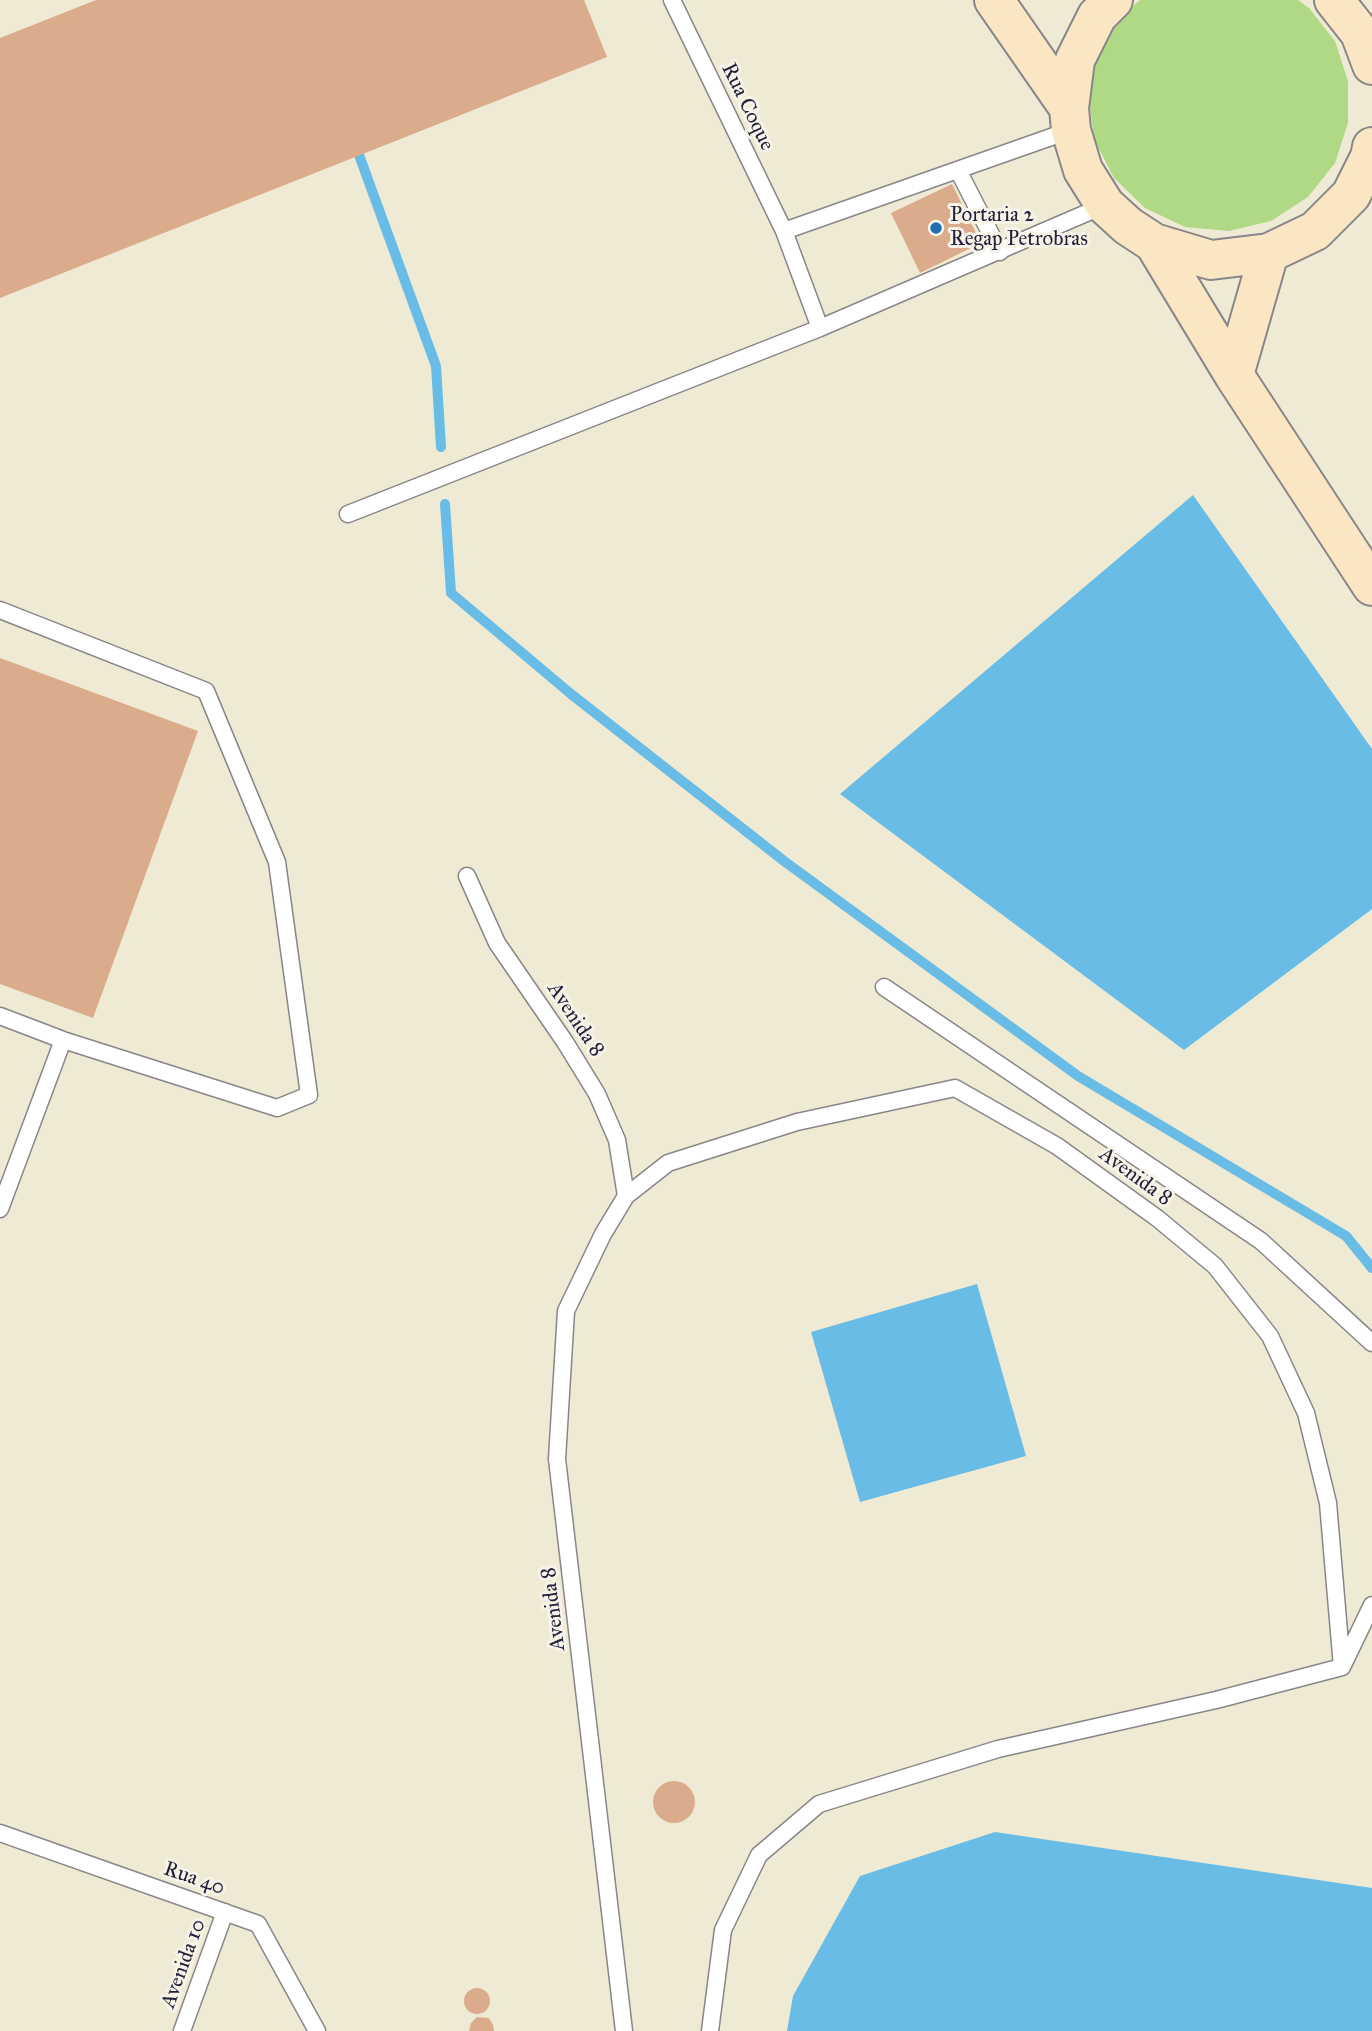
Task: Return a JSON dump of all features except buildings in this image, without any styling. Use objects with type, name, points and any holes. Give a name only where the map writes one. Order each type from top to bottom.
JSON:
[{"type":"main road","points":[[994,0],[1070,119],[1083,170],[1105,205],[1128,226],[1154,243],[1211,260],[1269,253],[1315,231],[1361,188],[1372,147]]},
{"type":"main road","points":[[1070,119],[1075,60],[1097,16],[1113,0]]},
{"type":"main road","points":[[1334,0],[1368,45]]},
{"type":"main road","points":[[1154,243],[1234,375],[1372,586]]},
{"type":"main road","points":[[1234,375],[1269,253]]},
{"type":"lane","name":"Rua Coque","points":[[672,0],[784,231],[820,328]]},
{"type":"lane","points":[[784,231],[957,170],[1070,119]]},
{"type":"lane","points":[[957,170],[1000,251]]},
{"type":"lane","points":[[348,514],[820,328],[1105,205]]},
{"type":"lane","points":[[0,610],[206,691],[277,862],[309,1095],[277,1108],[63,1040],[0,1016]]},
{"type":"lane","name":"Avenida 8","points":[[467,876],[497,943],[597,1094],[617,1140],[626,1196]]},
{"type":"lane","name":"Avenida 8","points":[[884,986],[1261,1241],[1372,1343]]},
{"type":"lane","points":[[0,1209],[63,1040]]},
{"type":"lane","name":"Avenida 8","points":[[624,2031],[557,1459],[566,1311],[603,1234],[626,1196],[668,1163],[797,1122],[956,1088],[1057,1146],[1157,1218],[1215,1266],[1270,1336],[1306,1413],[1328,1503],[1342,1667]]},
{"type":"lane","points":[[710,2031],[723,1930],[752,1868],[759,1855],[819,1804],[998,1749],[1216,1700],[1342,1667],[1372,1605]]},
{"type":"lane","name":"Rua 40","points":[[0,1833],[258,1924],[317,2031]]},
{"type":"lane","name":"Avenida 10","points":[[183,2031],[225,1912]]},
{"type":"green space","points":[[1140,0],[1298,0],[1309,8],[1335,41],[1348,81],[1348,123],[1335,163],[1308,197],[1271,221],[1229,231],[1185,227],[1145,208],[1114,178],[1094,139],[1089,95],[1098,52],[1120,17]]},
{"type":"water","points":[[1193,495],[1372,749],[1372,909],[1184,1050],[840,794]]},
{"type":"water","points":[[977,1284],[1026,1456],[860,1502],[811,1332]]},
{"type":"water","points":[[995,1832],[1372,1888],[1372,2031],[787,2031],[793,1996],[860,1876]]},
{"type":"waterway","points":[[355,144],[436,366],[441,447]]},
{"type":"waterway","points":[[445,504],[451,593],[571,694],[784,861],[1078,1076],[1346,1236],[1372,1268]]},
{"type":"place","name":"Portaria 2 Regap Petrobras","points":[[936,228]]}]
